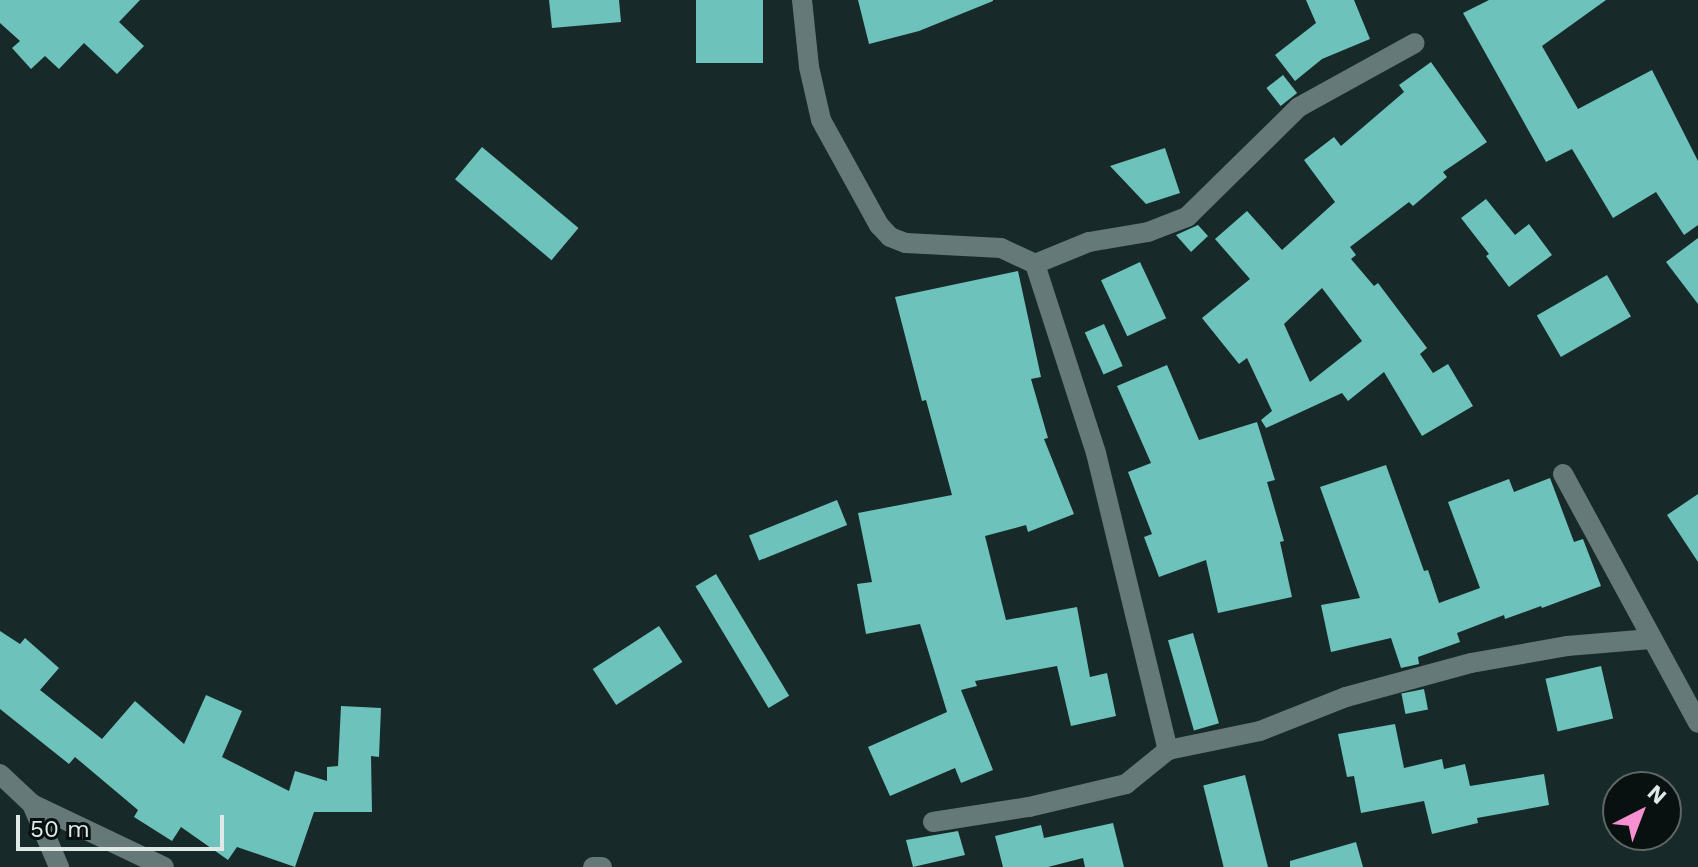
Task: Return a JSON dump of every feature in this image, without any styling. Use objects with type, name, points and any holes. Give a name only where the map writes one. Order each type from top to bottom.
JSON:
[{"type":"street","points":[[802,0],[809,67],[821,120],[879,225],[890,237],[906,243],[1001,248],[1035,264],[1096,453],[1168,750]]},
{"type":"street","points":[[1035,264],[1089,242],[1148,232],[1187,217],[1299,107],[1415,43]]},
{"type":"street","points":[[1563,474],[1698,723]]},
{"type":"street","points":[[933,822],[1029,807],[1126,784],[1168,750],[1260,731],[1346,697],[1471,663],[1567,646],[1651,639]]},
{"type":"street","points":[[0,774],[32,804],[164,867]]},
{"type":"street","points":[[32,804],[59,867]]},
{"type":"street","points":[[593,867],[602,867]]},
{"type":"building","points":[[0,0],[140,0],[119,22],[144,46],[117,74],[84,43],[59,69],[45,56],[31,69],[12,48],[20,41],[0,23]]},
{"type":"building","points":[[549,0],[619,0],[621,22],[552,28]]},
{"type":"building","points":[[696,0],[763,0],[763,63],[696,63]]},
{"type":"building","points":[[858,0],[993,1],[919,31],[869,44]]},
{"type":"building","points":[[1306,0],[1354,0],[1370,39],[1322,59],[1295,81],[1275,55],[1316,23]]},
{"type":"building","points":[[1489,0],[1606,0],[1542,46],[1578,109],[1652,70],[1698,161],[1698,225],[1684,235],[1656,192],[1613,218],[1572,149],[1546,162],[1463,13]]},
{"type":"building","points":[[1431,62],[1487,142],[1443,172],[1447,177],[1413,206],[1409,202],[1350,247],[1356,255],[1351,259],[1374,286],[1378,283],[1427,348],[1420,354],[1433,373],[1448,364],[1473,406],[1422,436],[1384,372],[1348,401],[1342,393],[1266,428],[1261,420],[1272,411],[1247,358],[1239,364],[1202,318],[1250,279],[1215,239],[1247,211],[1282,250],[1335,202],[1304,160],[1334,137],[1341,146],[1404,92],[1399,85]],"holes":[[[1322,288],[1362,341],[1310,382],[1284,324]]]},
{"type":"building","points":[[1283,75],[1297,93],[1281,106],[1266,88]]},
{"type":"building","points":[[482,147],[579,228],[552,260],[455,179]]},
{"type":"building","points":[[1165,148],[1180,193],[1146,204],[1110,166]]},
{"type":"building","points":[[1486,199],[1515,235],[1529,224],[1552,255],[1509,287],[1486,256],[1489,254],[1461,218]]},
{"type":"building","points":[[1198,225],[1208,236],[1191,252],[1176,235]]},
{"type":"building","points":[[1698,238],[1698,304],[1666,262]]},
{"type":"building","points":[[1140,262],[1166,318],[1127,336],[1101,280]]},
{"type":"building","points":[[1018,271],[1041,377],[1031,379],[1048,438],[1044,439],[1074,514],[1028,532],[1026,525],[985,536],[1006,620],[1077,607],[1090,677],[1107,673],[1116,716],[1071,726],[1057,666],[975,681],[977,686],[961,690],[993,770],[961,783],[955,768],[890,796],[868,747],[947,712],[920,624],[866,634],[857,584],[872,582],[858,513],[952,495],[926,400],[922,401],[895,297]]},
{"type":"building","points":[[1607,275],[1631,317],[1561,357],[1537,316]]},
{"type":"building","points":[[1104,324],[1123,366],[1104,375],[1085,333]]},
{"type":"building","points":[[1167,365],[1199,440],[1257,422],[1275,480],[1267,482],[1284,541],[1280,542],[1292,597],[1218,613],[1206,560],[1159,577],[1144,537],[1152,534],[1128,472],[1151,463],[1117,386]]},
{"type":"building","points":[[1386,465],[1424,571],[1428,570],[1439,603],[1480,588],[1448,502],[1509,479],[1514,492],[1550,478],[1574,542],[1583,539],[1601,586],[1542,608],[1505,619],[1504,615],[1457,633],[1460,642],[1418,657],[1419,664],[1401,668],[1391,638],[1331,652],[1321,605],[1360,598],[1320,487]]},
{"type":"building","points":[[1698,494],[1698,562],[1667,515]]},
{"type":"building","points":[[837,500],[847,525],[759,561],[749,536]]},
{"type":"building","points":[[716,574],[789,696],[769,708],[695,586]]},
{"type":"building","points":[[659,626],[682,662],[616,705],[593,669]]},
{"type":"building","points":[[0,631],[20,644],[25,638],[59,668],[40,690],[102,739],[135,701],[184,744],[206,695],[242,711],[222,757],[289,791],[295,771],[327,781],[327,767],[338,766],[341,706],[381,708],[379,757],[371,756],[372,812],[314,812],[295,867],[237,847],[228,860],[181,827],[172,841],[134,817],[138,810],[75,757],[69,764],[0,709]]},
{"type":"building","points":[[1193,633],[1219,723],[1194,731],[1168,640]]},
{"type":"building","points":[[1601,666],[1613,719],[1558,731],[1545,679]]},
{"type":"building","points":[[1424,689],[1428,710],[1405,714],[1401,693]]},
{"type":"building","points":[[1395,724],[1404,768],[1442,759],[1444,769],[1465,764],[1470,786],[1544,774],[1549,805],[1477,818],[1478,823],[1432,834],[1424,801],[1361,813],[1354,776],[1347,777],[1338,734]]},
{"type":"building","points":[[1245,775],[1268,867],[1224,867],[1203,785]]},
{"type":"building","points":[[1113,823],[1124,867],[1085,867],[1083,858],[1048,867],[1003,867],[995,836],[1041,825],[1044,838]]},
{"type":"building","points":[[958,831],[965,855],[913,867],[906,840]]},
{"type":"building","points":[[1356,842],[1363,867],[1290,867],[1290,861]]}]
